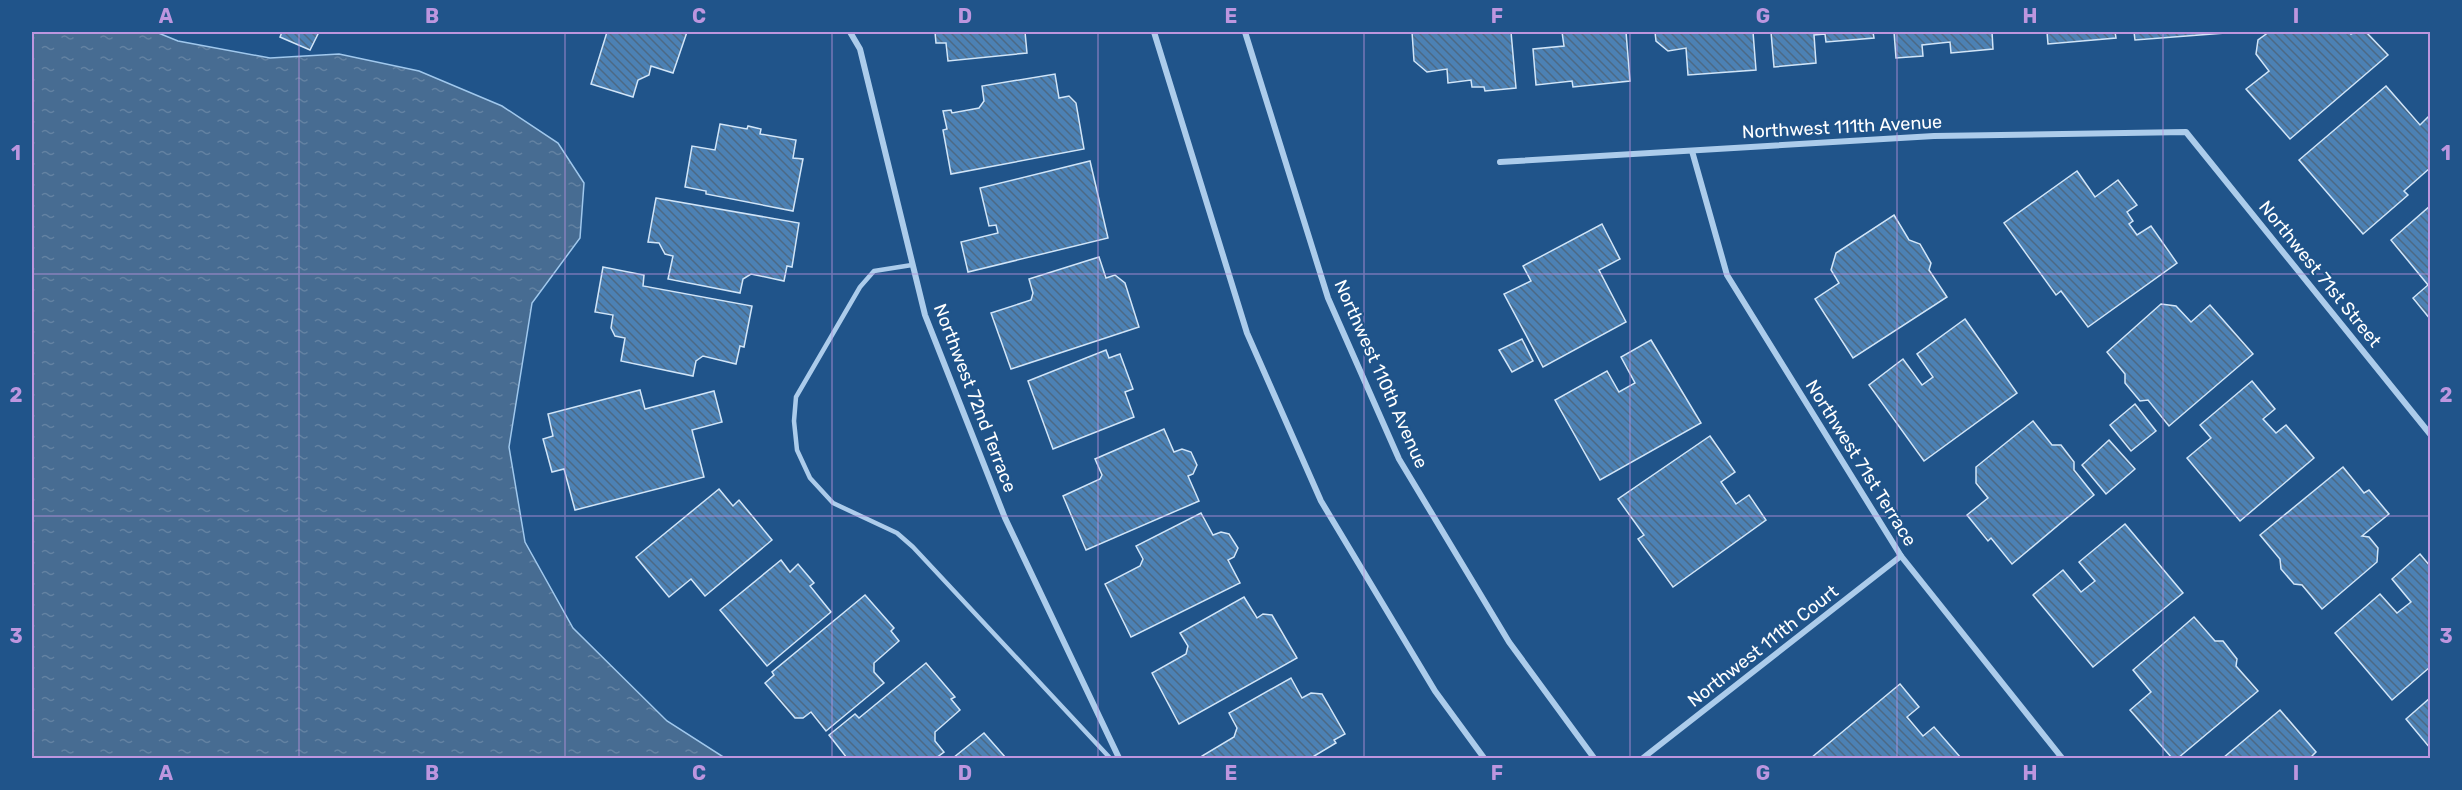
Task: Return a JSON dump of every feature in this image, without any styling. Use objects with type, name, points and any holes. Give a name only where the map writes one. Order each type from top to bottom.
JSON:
[{"type":"street","name":"Northwest 72nd Terrace","points":[[850,32],[860,49],[924,315],[1005,518],[1119,759]]},
{"type":"street","points":[[1154,32],[1247,333],[1321,501],[1435,691],[1484,759]]},
{"type":"street","name":"Northwest 110th Avenue","points":[[1245,32],[1328,298],[1399,459],[1509,642],[1594,759]]},
{"type":"street","name":"Northwest 111th Avenue","points":[[1500,162],[1934,136],[2186,132]]},
{"type":"street","name":"Northwest 71st Street","points":[[2186,132],[2430,434]]},
{"type":"street","name":"Northwest 71st Terrace","points":[[1692,151],[1727,275],[1901,556],[2062,759]]},
{"type":"street","name":"Northwest 111th Court","points":[[1643,759],[1901,556]]},
{"type":"lane","points":[[912,265],[874,271],[860,287],[796,397],[794,421],[796,450],[810,478],[833,503],[897,533],[914,547],[1110,759]]},
{"type":"water","points":[[32,32],[156,32],[178,41],[270,58],[339,54],[419,71],[502,106],[558,143],[584,183],[580,238],[532,303],[509,447],[525,542],[573,628],[667,721],[725,758],[32,758]]},
{"type":"building","points":[[282,32],[319,32],[310,50],[280,37]]},
{"type":"building","points":[[607,32],[687,32],[673,73],[651,66],[649,75],[638,80],[633,97],[591,84]]},
{"type":"building","points":[[935,32],[1025,32],[1027,53],[948,61],[946,43],[936,43]]},
{"type":"building","points":[[1412,32],[1511,32],[1516,88],[1485,91],[1484,87],[1472,87],[1471,80],[1448,83],[1447,69],[1427,72],[1414,61]]},
{"type":"building","points":[[1562,32],[1626,32],[1630,81],[1573,87],[1572,81],[1536,85],[1533,49],[1564,46]]},
{"type":"building","points":[[1655,32],[1753,32],[1756,70],[1688,75],[1686,48],[1668,51],[1656,41]]},
{"type":"building","points":[[1771,32],[1873,32],[1874,38],[1826,42],[1825,34],[1814,35],[1816,63],[1774,67]]},
{"type":"building","points":[[1894,32],[1992,32],[1993,49],[1951,53],[1950,42],[1922,45],[1923,56],[1896,58]]},
{"type":"building","points":[[2047,32],[2115,32],[2116,38],[2048,44]]},
{"type":"building","points":[[2134,32],[2225,32],[2225,33],[2135,40]]},
{"type":"building","points":[[2269,32],[2349,32],[2351,34],[2366,32],[2388,55],[2290,139],[2246,89],[2269,71],[2256,54],[2258,40]]},
{"type":"building","points":[[1055,74],[1059,98],[1069,96],[1076,103],[1084,149],[951,174],[943,130],[947,129],[943,111],[951,110],[952,113],[979,108],[984,101],[982,86]]},
{"type":"building","points":[[2386,86],[2420,125],[2430,115],[2430,168],[2404,191],[2408,195],[2363,234],[2299,160]]},
{"type":"building","points":[[720,124],[747,129],[748,126],[761,129],[760,134],[796,140],[793,158],[803,159],[793,211],[706,194],[706,191],[685,187],[692,146],[715,150]]},
{"type":"building","points":[[1090,161],[1108,238],[968,272],[961,242],[998,233],[996,225],[989,226],[980,188]]},
{"type":"building","points":[[2077,171],[2095,197],[2118,180],[2137,205],[2127,212],[2133,221],[2129,224],[2137,235],[2151,226],[2177,263],[2088,327],[2061,291],[2056,295],[2004,223]]},
{"type":"building","points":[[656,198],[799,223],[792,267],[787,266],[784,281],[751,274],[743,279],[740,293],[668,279],[673,256],[665,254],[659,243],[648,242]]},
{"type":"building","points":[[2430,206],[2430,319],[2413,298],[2428,285],[2391,240]]},
{"type":"building","points":[[1894,215],[1909,240],[1920,244],[1931,263],[1929,270],[1947,297],[1853,358],[1815,299],[1839,283],[1831,270],[1836,253]]},
{"type":"building","points":[[1602,224],[1620,259],[1599,270],[1626,322],[1543,367],[1504,294],[1531,281],[1523,266]]},
{"type":"building","points":[[1099,257],[1106,278],[1115,275],[1125,283],[1139,327],[1011,369],[991,313],[1031,300],[1033,293],[1029,279]]},
{"type":"building","points":[[603,267],[644,275],[643,286],[752,306],[744,347],[740,346],[736,364],[703,356],[696,361],[693,376],[621,361],[625,338],[615,336],[611,328],[613,315],[595,312]]},
{"type":"building","points":[[2161,304],[2176,306],[2191,322],[2210,305],[2253,354],[2169,426],[2148,400],[2140,401],[2125,383],[2125,374],[2107,352]]},
{"type":"building","points":[[1965,319],[2017,393],[1924,461],[1869,385],[1903,359],[1922,385],[1933,377],[1917,354]]},
{"type":"building","points":[[1522,339],[1533,361],[1512,372],[1499,350]]},
{"type":"building","points":[[1651,340],[1701,423],[1600,480],[1555,400],[1607,371],[1619,392],[1635,383],[1621,357]]},
{"type":"building","points":[[1106,350],[1109,358],[1120,354],[1133,389],[1125,392],[1134,417],[1053,449],[1028,381]]},
{"type":"building","points":[[2252,381],[2275,409],[2263,419],[2276,433],[2286,425],[2314,458],[2240,521],[2187,458],[2211,438],[2200,425]]},
{"type":"building","points":[[640,390],[645,409],[714,391],[722,422],[692,430],[704,477],[575,510],[564,469],[552,472],[543,439],[553,436],[548,414]]},
{"type":"building","points":[[2135,404],[2156,431],[2131,451],[2110,425]]},
{"type":"building","points":[[2033,421],[2052,445],[2061,445],[2074,462],[2074,470],[2094,495],[2012,564],[1991,538],[1988,541],[1967,515],[1988,498],[1976,483],[1976,467]]},
{"type":"building","points":[[1164,429],[1174,452],[1182,449],[1191,452],[1197,465],[1193,474],[1188,476],[1199,501],[1086,550],[1063,496],[1100,479],[1102,475],[1095,459]]},
{"type":"building","points":[[1710,436],[1735,472],[1721,482],[1736,504],[1749,495],[1766,520],[1673,587],[1638,539],[1644,535],[1618,499]]},
{"type":"building","points":[[2109,440],[2135,469],[2106,494],[2082,465]]},
{"type":"building","points":[[2343,467],[2364,493],[2369,490],[2389,514],[2362,536],[2369,537],[2378,548],[2377,562],[2322,609],[2302,585],[2294,584],[2281,569],[2280,559],[2260,535]]},
{"type":"building","points":[[719,489],[733,506],[739,500],[772,540],[705,596],[691,579],[669,597],[636,557]]},
{"type":"building","points":[[1201,513],[1213,535],[1221,532],[1229,534],[1238,548],[1234,557],[1228,560],[1240,583],[1131,637],[1105,584],[1140,566],[1143,559],[1136,546]]},
{"type":"building","points":[[2125,524],[2183,593],[2093,667],[2033,595],[2063,570],[2081,592],[2095,581],[2079,562]]},
{"type":"building","points":[[2420,554],[2430,566],[2430,667],[2392,700],[2335,633],[2380,594],[2397,613],[2411,602],[2392,579]]},
{"type":"building","points":[[781,560],[790,572],[798,564],[814,583],[810,586],[831,612],[767,666],[720,610]]},
{"type":"building","points":[[865,595],[894,628],[891,631],[899,641],[874,663],[874,672],[884,683],[826,731],[811,712],[803,718],[795,718],[765,683],[774,675],[772,672]]},
{"type":"building","points":[[1244,597],[1257,618],[1263,614],[1272,615],[1297,658],[1179,724],[1152,673],[1186,654],[1188,646],[1180,633]]},
{"type":"building","points":[[2194,617],[2215,641],[2223,641],[2237,659],[2236,666],[2258,691],[2178,758],[2172,758],[2130,710],[2151,692],[2133,670]]},
{"type":"building","points":[[926,663],[955,697],[951,699],[960,710],[935,732],[935,741],[944,752],[936,758],[847,758],[829,735],[855,714],[859,718]]},
{"type":"building","points":[[1291,678],[1302,698],[1311,693],[1322,694],[1345,734],[1334,740],[1336,743],[1311,758],[1203,758],[1202,756],[1234,737],[1237,728],[1229,713]]},
{"type":"building","points":[[1900,684],[1919,707],[1907,717],[1923,736],[1934,727],[1961,758],[1811,758]]},
{"type":"building","points":[[2430,698],[2430,748],[2406,719]]},
{"type":"building","points":[[2280,710],[2316,752],[2312,756],[2314,758],[2223,758]]},
{"type":"building","points":[[984,733],[1006,758],[953,758]]}]
